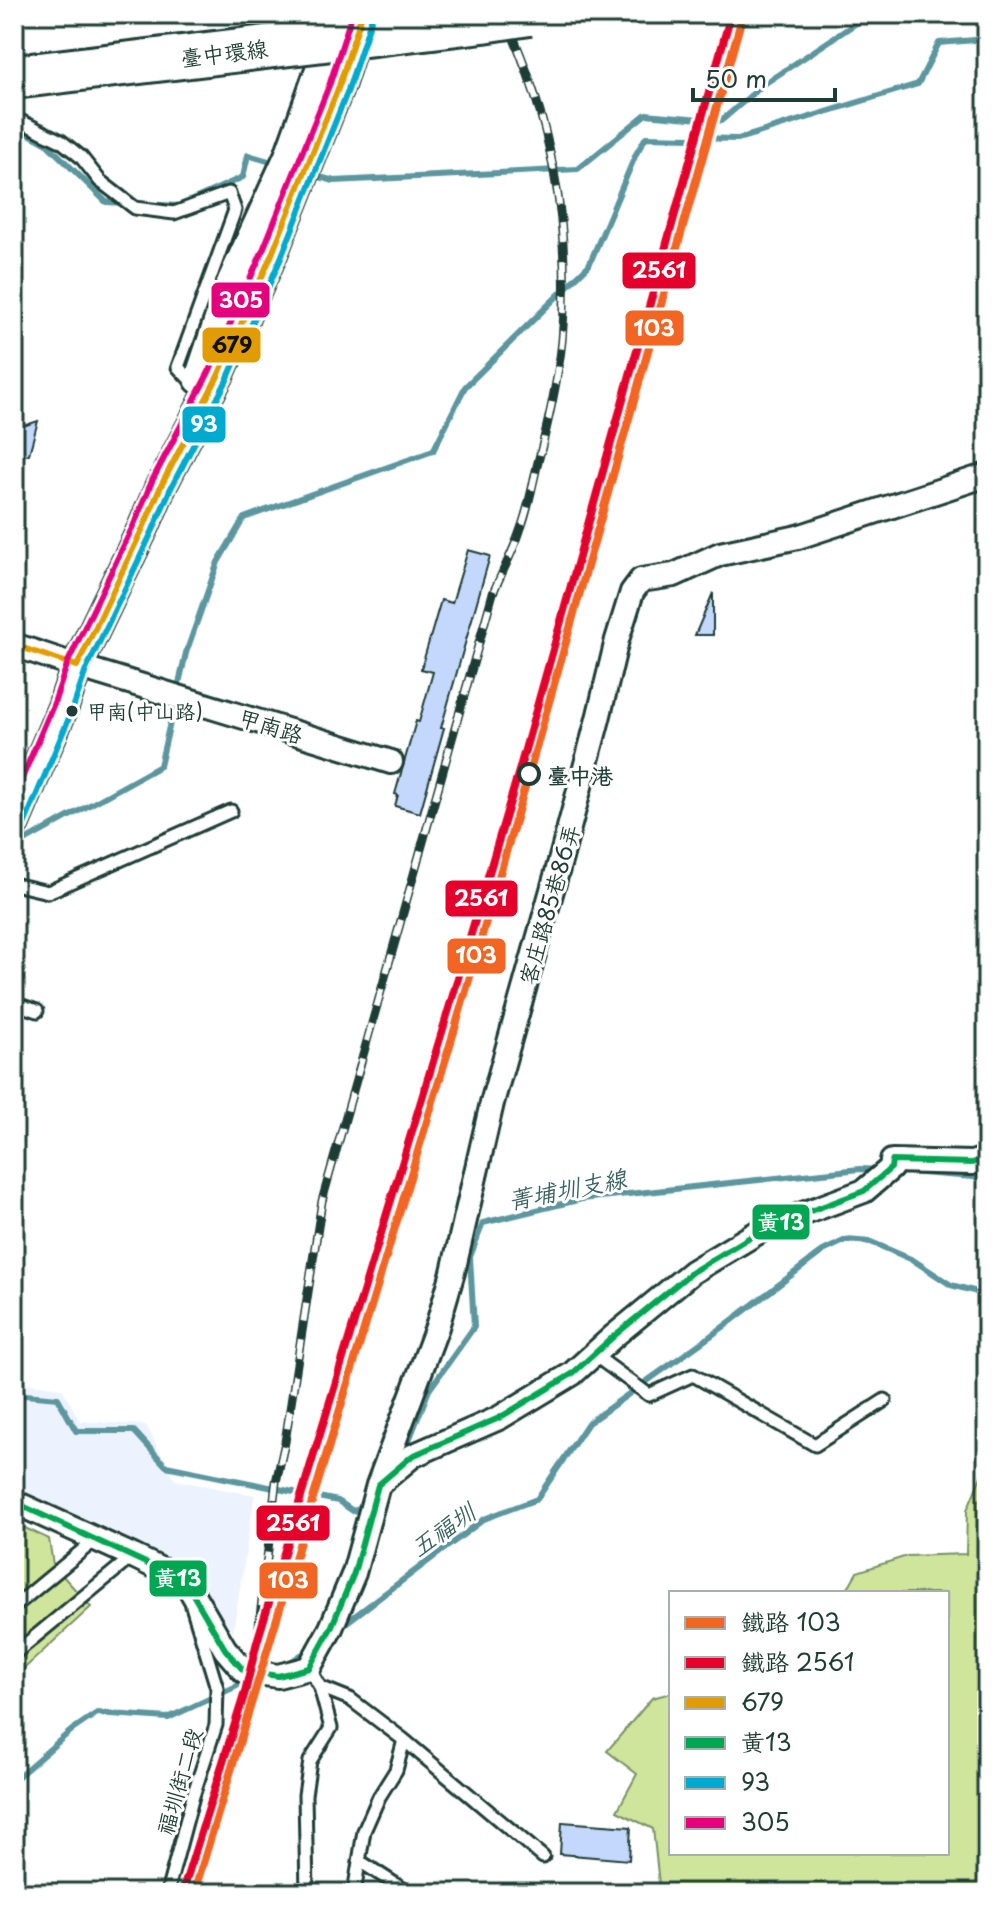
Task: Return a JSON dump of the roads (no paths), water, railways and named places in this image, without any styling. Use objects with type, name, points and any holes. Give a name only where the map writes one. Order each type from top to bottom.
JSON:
[{"type":"highway","name":"臺中環線","points":[[14,41],[245,14]]},
{"type":"highway","name":"臺中環線","points":[[14,77],[529,14]]},
{"type":"street","points":[[161,486],[232,281],[289,156],[340,14]]},
{"type":"street","points":[[14,823],[77,666],[161,486],[218,376],[272,254],[339,86],[362,14]]},
{"type":"street","name":"客庄路85巷86弄","points":[[314,1678],[354,1573],[378,1485],[437,1327],[453,1272],[492,1103],[632,592],[641,580],[674,575],[720,554],[798,537],[987,475]]},
{"type":"street","name":"甲南路","points":[[14,645],[391,762]]},
{"type":"street","points":[[378,1485],[412,1456],[499,1418],[572,1374],[692,1272],[765,1228],[864,1191],[891,1168],[892,1161],[972,1163],[987,1158]]},
{"type":"street","points":[[14,1502],[176,1577],[188,1586],[225,1649],[244,1671],[314,1678]]},
{"type":"lane","points":[[14,118],[61,141],[81,157],[100,181],[135,208],[174,213],[229,193],[235,210],[178,367],[196,387]]},
{"type":"lane","points":[[14,884],[48,892],[231,811]]},
{"type":"lane","points":[[14,1003],[37,1011]]},
{"type":"lane","points":[[593,1354],[649,1395],[693,1375],[815,1445],[885,1400]]},
{"type":"lane","points":[[14,1607],[96,1539]]},
{"type":"lane","points":[[14,1654],[133,1556]]},
{"type":"lane","name":"福圳街二段","points":[[167,1893],[216,1725],[217,1688],[194,1619],[188,1586]]},
{"type":"lane","points":[[314,1678],[350,1699],[404,1740],[543,1857]]},
{"type":"lane","points":[[307,1893],[305,1795],[310,1761],[331,1728],[314,1678]]},
{"type":"lane","points":[[354,1893],[364,1831],[379,1797],[396,1770],[404,1740]]},
{"type":"lane","points":[[361,1862],[409,1893]]},
{"type":"waterway","points":[[313,175],[334,181],[578,169],[646,114],[721,121],[764,84],[870,14]]},
{"type":"waterway","points":[[14,847],[160,766],[186,653],[218,562],[244,518],[433,451],[465,387],[589,265],[646,137],[738,139],[918,84],[939,43],[987,39]]},
{"type":"waterway","points":[[14,126],[46,143],[106,202],[124,203]]},
{"type":"waterway","points":[[143,204],[179,206],[243,177],[248,155],[275,163]]},
{"type":"waterway","name":"菁埔圳支線","points":[[404,1453],[429,1390],[474,1327],[470,1257],[483,1223],[582,1199],[860,1169],[880,1170]]},
{"type":"waterway","name":"菁埔圳支線","points":[[907,1172],[987,1178]]},
{"type":"waterway","name":"五福圳","points":[[339,1628],[484,1519],[537,1499],[588,1423],[726,1325],[823,1251],[846,1240],[871,1242],[913,1260],[951,1285],[981,1293],[987,1291]]},
{"type":"waterway","name":"菁埔圳支線","points":[[14,1394],[58,1398],[76,1431],[134,1431],[166,1466],[338,1501],[353,1511],[367,1507]]},
{"type":"waterway","name":"五福圳","points":[[286,1665],[310,1649]]},
{"type":"waterway","name":"五福圳","points":[[14,1780],[72,1730],[97,1713],[168,1718],[250,1680]]},
{"type":"railway","points":[[257,1642],[276,1482],[285,1442],[322,1201],[493,593],[525,515],[560,356],[564,257],[554,173],[534,92],[503,14]]},
{"type":"rail line","name":"2561","points":[[182,1893],[245,1692],[257,1642],[519,771],[731,14]]},
{"type":"rail line","name":"103","points":[[194,1893],[456,1025],[743,14]]},
{"type":"place","name":"甲南(中山路)","points":[[72,711]]},
{"type":"place","name":"臺中港","points":[[529,774]]}]
